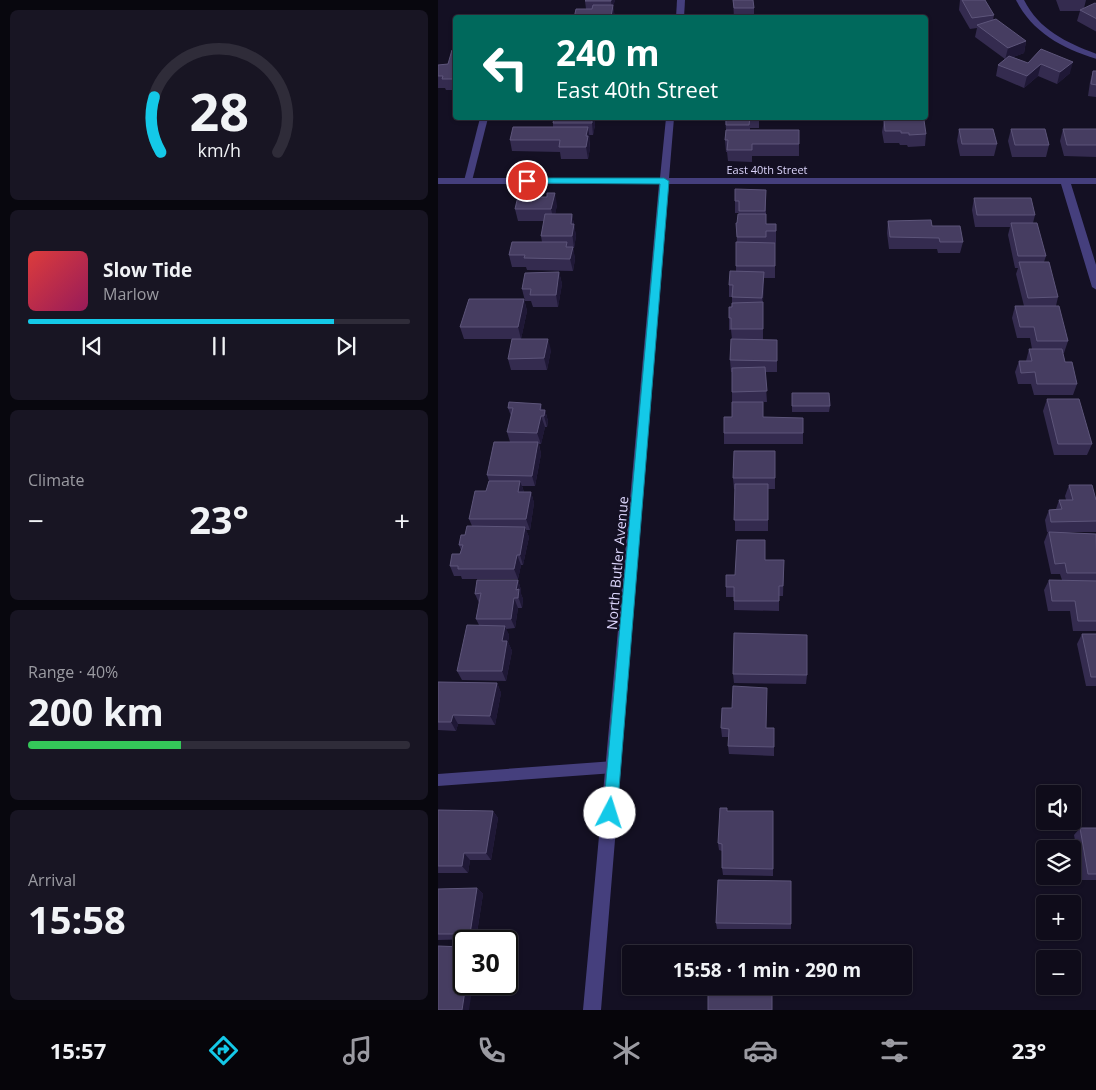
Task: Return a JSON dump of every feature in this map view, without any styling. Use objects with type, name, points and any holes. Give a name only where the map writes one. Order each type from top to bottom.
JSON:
[{"type":"street","points":[[680,15],[681,0]]},
{"type":"street","points":[[1020,0],[1029,17],[1048,34],[1064,44],[1096,57]]},
{"type":"street","name":"North Butler Avenue","points":[[592,1010],[670,120]]},
{"type":"street","name":"East 40th Street","points":[[438,181],[1096,181]]},
{"type":"street","points":[[1065,181],[1096,287]]},
{"type":"lane","points":[[468,181],[483,120]]},
{"type":"lane","points":[[438,780],[614,767]]},
{"type":"building","points":[[611,0],[611,1],[585,1]]},
{"type":"building","points":[[733,0],[753,0],[754,8],[734,8]]},
{"type":"building","points":[[962,0],[985,0],[994,15],[972,18]]},
{"type":"building","points":[[1095,3],[1097,4],[1097,19],[1080,10]]},
{"type":"building","points":[[593,5],[613,5],[611,15],[575,15],[576,9],[592,9]]},
{"type":"building","points":[[996,19],[1026,41],[1008,48],[977,25]]},
{"type":"building","points":[[1041,49],[1073,62],[1060,72],[1041,64],[1027,76],[998,65],[1009,56],[1028,63]]},
{"type":"building","points":[[453,50],[453,79],[442,79],[443,76],[438,76],[438,65],[448,64]]},
{"type":"building","points":[[1093,71],[1097,71],[1097,85],[1091,84]]},
{"type":"building","points":[[554,120],[592,120],[592,123],[553,123]]},
{"type":"building","points":[[726,120],[750,120],[749,125],[726,125]]},
{"type":"building","points":[[884,120],[924,120],[926,134],[909,135],[909,133],[901,133],[901,131],[885,131]]},
{"type":"building","points":[[513,127],[588,127],[586,147],[559,147],[560,140],[510,140]]},
{"type":"building","points":[[959,129],[993,129],[997,144],[962,144]]},
{"type":"building","points":[[1011,129],[1045,129],[1049,145],[1015,145]]},
{"type":"building","points":[[1063,129],[1097,129],[1097,145],[1067,145]]},
{"type":"building","points":[[726,130],[799,130],[799,144],[752,144],[752,150],[727,150]]},
{"type":"building","points":[[735,189],[766,190],[765,211],[739,211],[739,201],[735,201]]},
{"type":"building","points":[[547,193],[555,193],[551,209],[515,209],[518,196],[522,194],[528,194],[530,199],[536,199],[536,197],[547,197]]},
{"type":"building","points":[[974,198],[1031,198],[1035,215],[977,215]]},
{"type":"building","points":[[545,214],[572,214],[571,224],[574,224],[572,236],[541,236]]},
{"type":"building","points":[[738,214],[766,214],[766,224],[776,224],[776,231],[766,231],[766,237],[737,237],[736,223]]},
{"type":"building","points":[[931,220],[932,226],[960,226],[963,242],[940,242],[939,238],[890,237],[888,221]]},
{"type":"building","points":[[1011,223],[1037,223],[1046,256],[1018,256]]},
{"type":"building","points":[[512,242],[567,242],[566,247],[573,247],[570,259],[524,258],[525,255],[509,255]]},
{"type":"building","points":[[736,242],[775,243],[775,266],[736,266]]},
{"type":"building","points":[[1019,262],[1049,262],[1058,297],[1028,298]]},
{"type":"building","points":[[730,271],[764,272],[762,298],[732,297],[733,285],[729,285]]},
{"type":"building","points":[[559,272],[556,295],[530,295],[531,289],[522,289],[525,273]]},
{"type":"building","points":[[469,299],[524,299],[518,327],[460,327]]},
{"type":"building","points":[[763,302],[763,329],[731,329],[729,307],[732,307],[732,303]]},
{"type":"building","points":[[1015,306],[1059,306],[1068,341],[1037,341],[1034,327],[1020,327]]},
{"type":"building","points":[[512,339],[548,339],[544,358],[508,359]]},
{"type":"building","points":[[731,339],[777,340],[777,361],[730,360]]},
{"type":"building","points":[[1029,349],[1062,349],[1065,362],[1072,362],[1077,384],[1037,384],[1035,372],[1021,373],[1019,361],[1032,361]]},
{"type":"building","points":[[765,367],[767,391],[732,392],[732,368]]},
{"type":"building","points":[[792,393],[829,393],[830,406],[792,406]]},
{"type":"building","points":[[1047,399],[1079,399],[1092,444],[1058,444]]},
{"type":"building","points":[[509,402],[541,404],[540,410],[545,410],[544,416],[541,416],[537,433],[507,432],[513,408],[508,408]]},
{"type":"building","points":[[732,402],[763,402],[763,417],[803,418],[803,433],[724,433],[724,417],[732,417]]},
{"type":"building","points":[[494,442],[538,442],[532,476],[487,475]]},
{"type":"building","points":[[734,451],[775,451],[775,478],[733,478]]},
{"type":"building","points":[[489,481],[520,481],[518,492],[531,492],[526,519],[469,519],[475,491],[486,491]]},
{"type":"building","points":[[735,484],[768,484],[768,520],[734,520]]},
{"type":"building","points":[[1069,485],[1092,485],[1097,500],[1097,521],[1051,522],[1049,510],[1062,509],[1059,500],[1073,500]]},
{"type":"building","points":[[467,526],[525,527],[520,555],[517,555],[514,569],[458,569],[458,566],[450,566],[452,554],[460,554],[463,545],[459,545],[461,535],[465,535]]},
{"type":"building","points":[[1049,532],[1096,534],[1097,573],[1067,573],[1065,563],[1055,564]]},
{"type":"building","points":[[737,540],[765,540],[765,560],[784,560],[783,586],[779,586],[779,601],[734,601],[734,587],[726,587],[726,575],[735,575]]},
{"type":"building","points":[[477,580],[518,580],[516,590],[519,589],[518,598],[514,598],[511,619],[476,619],[481,593],[475,594]]},
{"type":"building","points":[[1049,580],[1097,581],[1097,621],[1078,621],[1075,601],[1052,601]]},
{"type":"building","points":[[467,625],[505,626],[502,641],[507,641],[502,671],[457,671]]},
{"type":"building","points":[[734,633],[807,635],[807,675],[733,674]]},
{"type":"building","points":[[1082,634],[1097,634],[1097,677],[1091,677]]},
{"type":"building","points":[[438,682],[497,683],[490,716],[453,715],[451,722],[438,722]]},
{"type":"building","points":[[733,686],[767,688],[766,728],[774,728],[774,747],[728,746],[729,729],[721,728],[722,708],[732,708]]},
{"type":"building","points":[[720,808],[727,808],[727,811],[773,811],[773,869],[722,868],[722,844],[718,843]]},
{"type":"building","points":[[438,810],[493,811],[486,853],[464,853],[462,866],[438,866]]},
{"type":"building","points":[[1081,828],[1097,828],[1097,874],[1088,874],[1080,830]]},
{"type":"building","points":[[718,880],[791,881],[791,924],[716,923]]},
{"type":"building","points":[[477,888],[471,930],[453,930],[453,934],[438,934],[438,889]]},
{"type":"building","points":[[438,946],[453,947],[453,995],[464,995],[462,1010],[438,1010]]},
{"type":"building","points":[[708,995],[772,995],[772,1010],[708,1010]]},
{"type":"route","points":[[527,181],[664,181],[610,813]]}]
